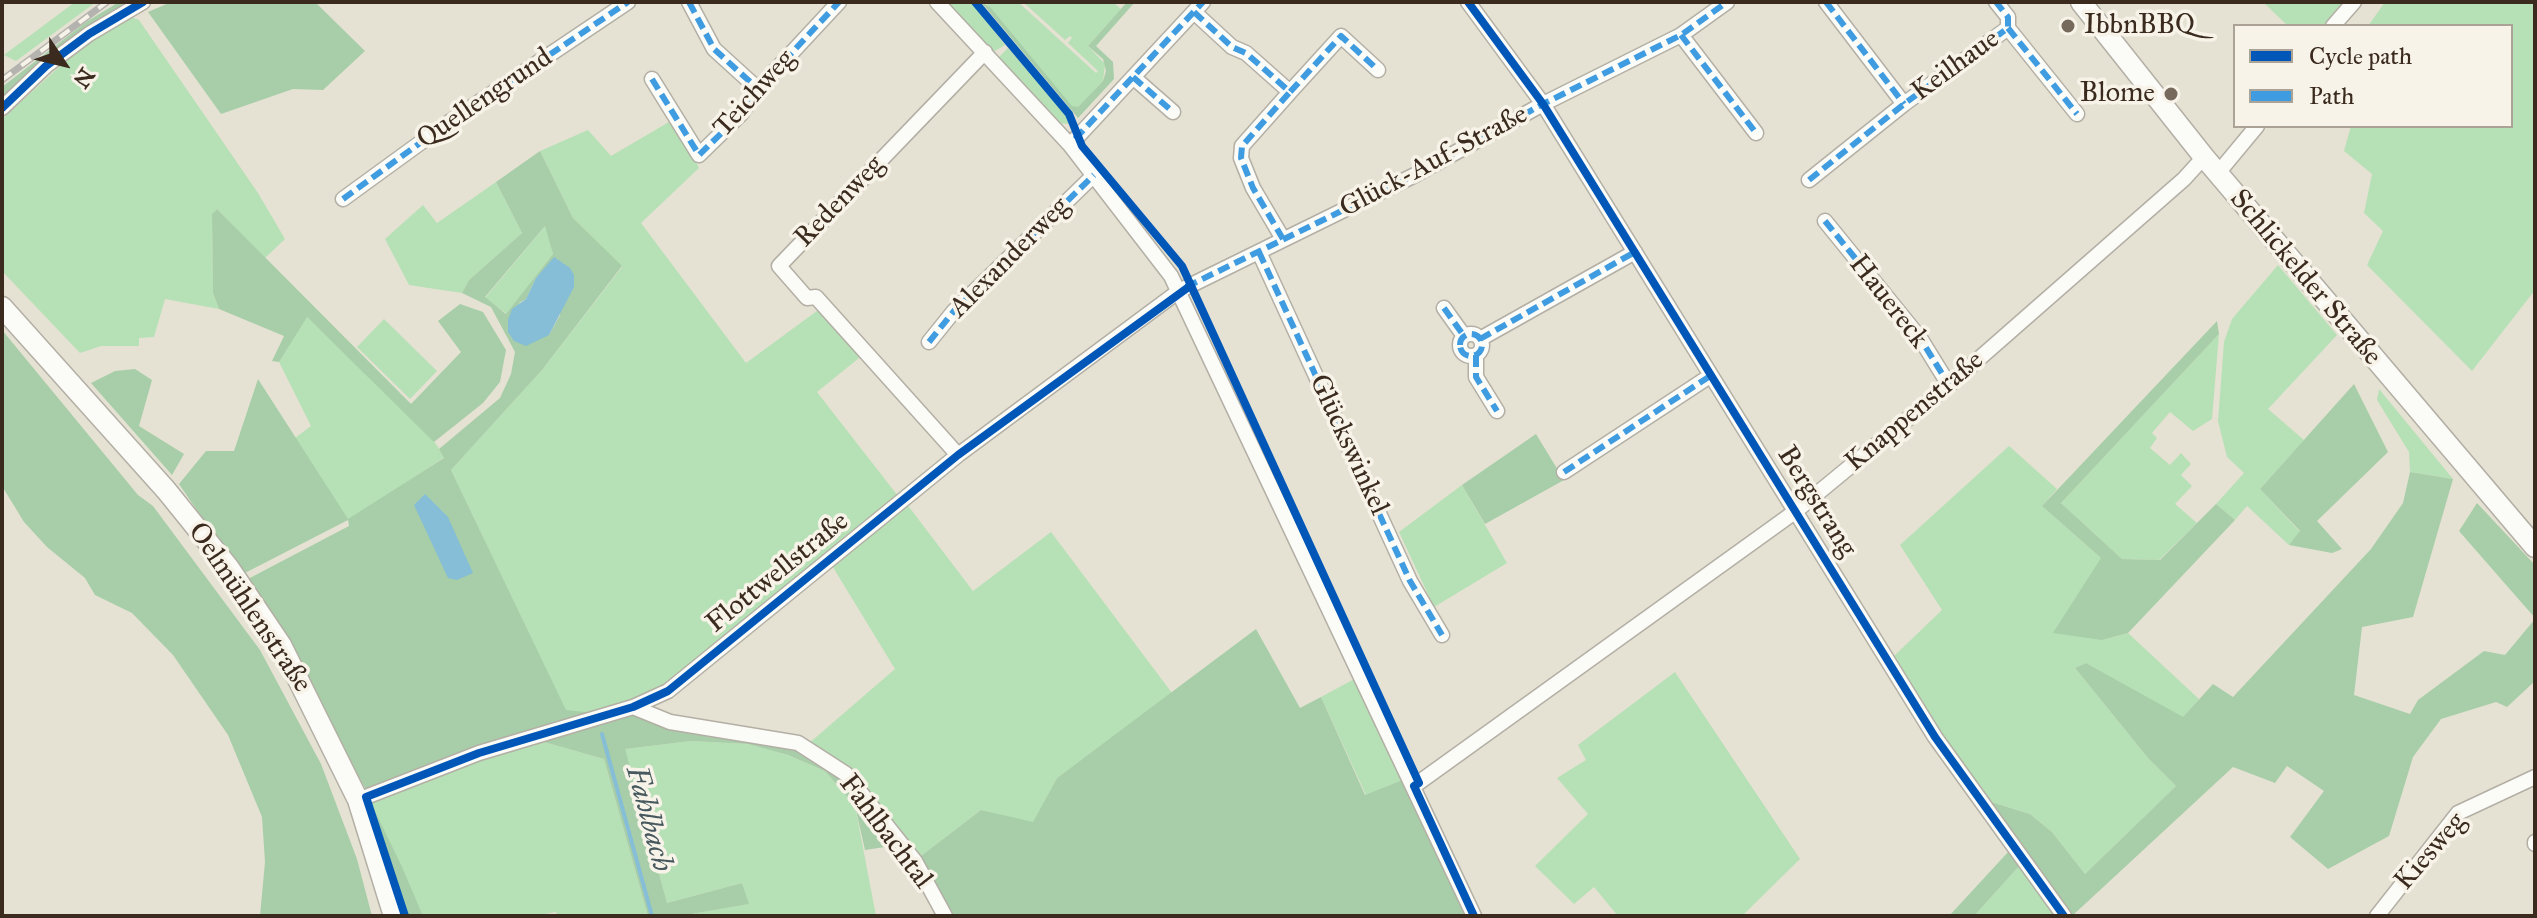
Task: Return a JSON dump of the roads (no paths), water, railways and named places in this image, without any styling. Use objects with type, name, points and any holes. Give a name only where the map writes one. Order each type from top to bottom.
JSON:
[{"type":"street","points":[[2,108],[46,66],[89,34],[143,2]]},
{"type":"street","name":"Quellengrund","points":[[343,199],[442,127],[628,2]]},
{"type":"street","points":[[689,2],[714,49],[758,89]]},
{"type":"street","name":"Teichweg","points":[[652,79],[699,155],[741,114],[758,89],[839,2]]},
{"type":"street","points":[[937,2],[1070,145],[1159,256],[1179,291],[1474,916]]},
{"type":"street","name":"Bergstrang","points":[[1468,2],[1543,104],[1935,737],[2064,916]]},
{"type":"street","name":"Glück-Auf-Straße","points":[[1179,291],[1415,175],[1543,104],[1681,35],[1727,2]]},
{"type":"street","name":"Keilhaue","points":[[1826,2],[1904,104]]},
{"type":"street","name":"Keilhaue","points":[[1996,2],[2008,17],[2008,28],[2077,114]]},
{"type":"street","name":"Schlickelder Straße","points":[[2081,2],[2204,157],[2535,547]]},
{"type":"street","points":[[2335,24],[2354,2]]},
{"type":"street","points":[[1070,145],[1199,7],[1232,47],[1246,53],[1290,92]]},
{"type":"street","name":"Keilhaue","points":[[1809,180],[1904,104],[2008,28]]},
{"type":"street","points":[[1681,35],[1756,133]]},
{"type":"street","points":[[1283,239],[1253,188],[1241,158],[1242,146],[1341,36],[1378,70]]},
{"type":"street","name":"Redenweg","points":[[958,455],[816,297],[807,298],[779,266],[985,52]]},
{"type":"street","points":[[1133,77],[1173,112]]},
{"type":"street","points":[[2218,173],[2255,128]]},
{"type":"street","name":"Knappenstraße","points":[[1414,786],[1796,511],[1949,385],[2184,179],[2204,157]]},
{"type":"street","name":"Alexanderweg","points":[[929,342],[954,311],[1094,175]]},
{"type":"street","name":"Hauereck","points":[[1825,221],[1920,338],[1949,385]]},
{"type":"street","name":"Glückswinkel","points":[[1259,252],[1410,581],[1442,635]]},
{"type":"street","points":[[1480,339],[1635,252]]},
{"type":"street","name":"Flottwellstraße","points":[[358,800],[479,753],[633,707],[668,691],[958,455],[1179,291]]},
{"type":"street","name":"Oelmühlenstraße","points":[[2,307],[128,446],[229,568],[296,672],[358,800],[394,916]]},
{"type":"street","points":[[1444,308],[1464,336]]},
{"type":"street","points":[[1464,336],[1475,335],[1480,339],[1476,377],[1497,411]]},
{"type":"street","points":[[1464,336],[1460,346],[1463,352],[1476,355]]},
{"type":"street","points":[[1564,472],[1710,376]]},
{"type":"street","name":"Fahlbachtal","points":[[633,707],[670,722],[798,743],[835,766],[846,774],[915,861],[945,916]]},
{"type":"street","name":"Kiesweg","points":[[2377,916],[2458,813],[2535,777]]},
{"type":"water","points":[[554,257],[570,268],[574,275],[574,287],[549,335],[526,346],[514,341],[508,332],[508,320],[512,309],[526,299],[536,278]]},
{"type":"water","points":[[425,494],[448,517],[473,573],[457,580],[448,578],[414,505]]},
{"type":"waterway","name":"Fahlbach","points":[[602,734],[652,916]]},
{"type":"railway","points":[[2,80],[107,2]]},
{"type":"place","name":"IbbnBBQ","points":[[2068,26]]},
{"type":"place","name":"Blome","points":[[2171,94]]}]
